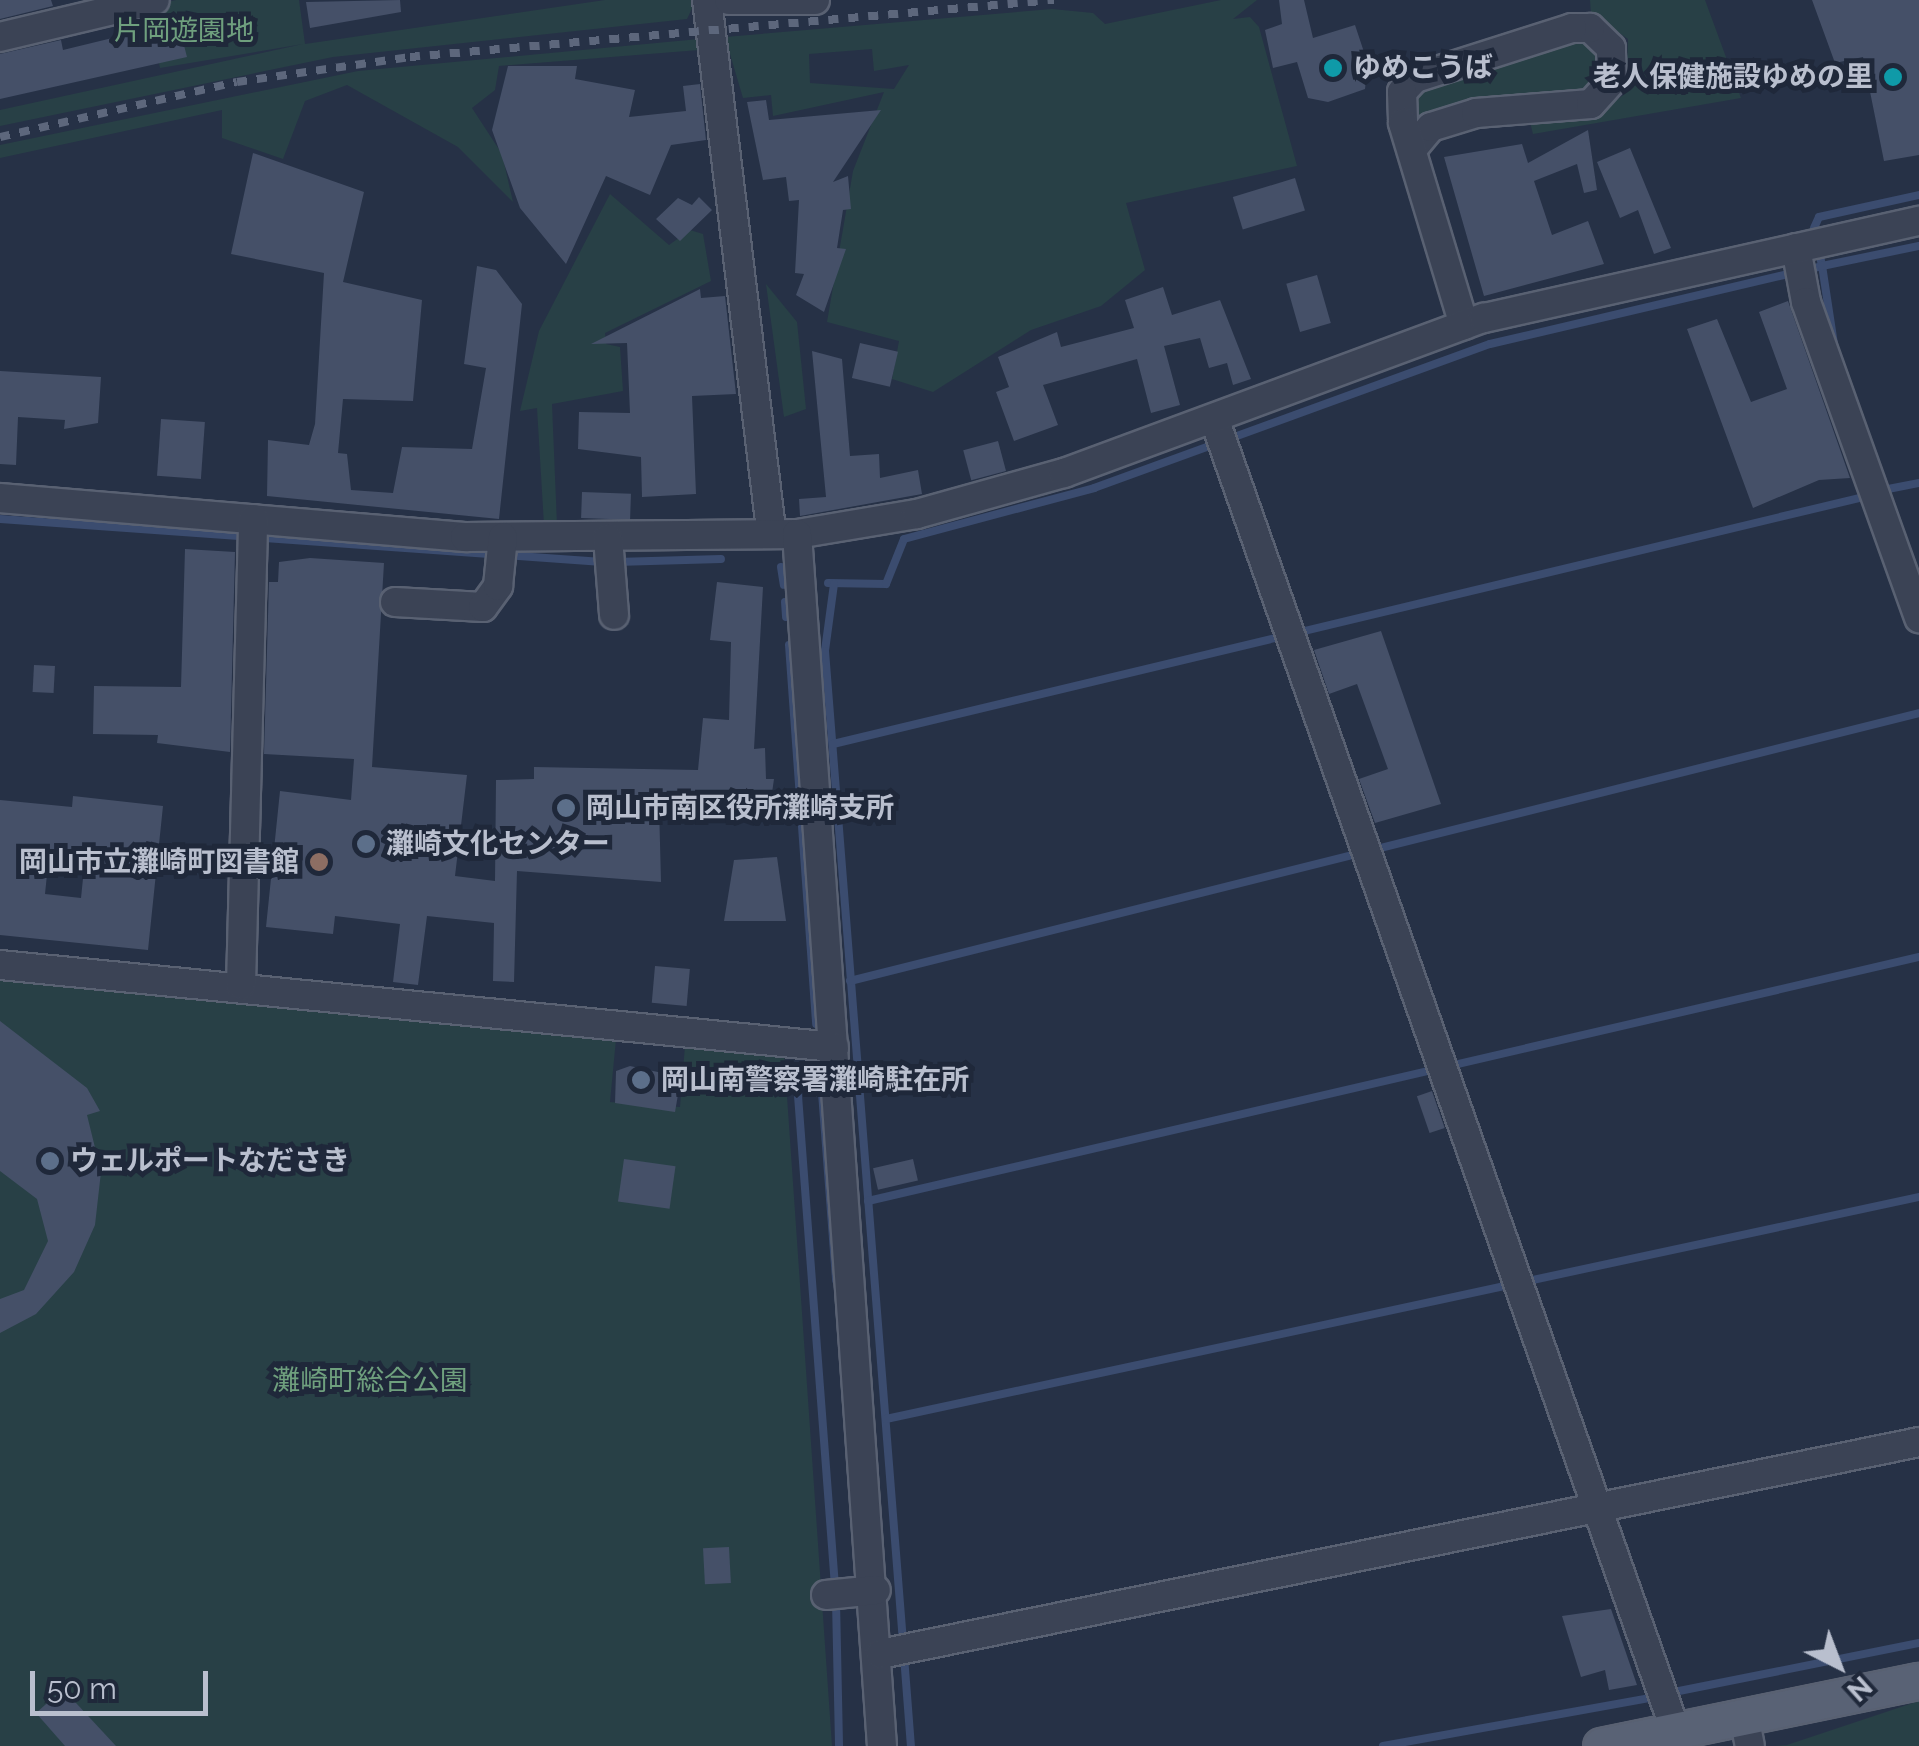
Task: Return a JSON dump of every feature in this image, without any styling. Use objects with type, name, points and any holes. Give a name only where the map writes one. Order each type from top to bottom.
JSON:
[{"type":"main road","points":[[1600,1746],[1668,1709],[1747,1734],[1919,1681]]},
{"type":"street","points":[[0,37],[155,0]]},
{"type":"street","points":[[715,0],[707,0],[784,532],[834,1047],[876,1590],[895,1653],[882,1746]]},
{"type":"street","points":[[729,0],[815,0]]},
{"type":"street","points":[[1414,148],[1431,126],[1476,112],[1591,104],[1612,81],[1611,48],[1590,28],[1572,28],[1415,78],[1399,100],[1464,325]]},
{"type":"street","points":[[0,498],[253,531],[609,554],[918,514],[1220,437],[1464,325],[1799,264],[1919,222]]},
{"type":"street","points":[[1799,264],[1919,618]]},
{"type":"street","points":[[1220,437],[1668,1709]]},
{"type":"street","points":[[241,986],[253,531]]},
{"type":"street","points":[[394,602],[482,607],[502,550]]},
{"type":"street","points":[[609,554],[614,615]]},
{"type":"street","points":[[0,965],[834,1047]]},
{"type":"street","points":[[895,1653],[1919,1442]]},
{"type":"street","points":[[836,1594],[876,1590]]},
{"type":"green space","name":"片岡遊園地","points":[[176,0],[299,0],[305,44],[605,0],[696,0],[687,19],[333,57],[0,126],[0,110],[303,44],[160,68],[147,7]]},
{"type":"green space","points":[[1221,0],[1257,0],[1233,19],[1250,17],[1259,27],[1297,166],[1126,203],[1145,270],[1101,306],[1031,330],[933,392],[892,379],[899,341],[827,322],[853,171],[884,92],[773,116],[771,95],[743,98],[725,37],[1052,9],[1093,13],[1105,24]],"holes":[[[872,49],[874,71],[909,65],[894,89],[810,83],[809,54]]]},
{"type":"green space","points":[[1590,0],[1705,0],[1741,98],[1533,134],[1530,122],[1590,120],[1626,93],[1628,39],[1591,13]]},
{"type":"green space","points":[[699,39],[699,50],[499,66],[495,90],[472,108],[502,154],[513,202],[458,147],[347,85],[305,101],[283,159],[222,138],[222,110],[0,158],[0,145],[358,71]]},
{"type":"green space","points":[[1577,39],[1595,51],[1598,76],[1570,100],[1477,100],[1414,129],[1417,88]]},
{"type":"green space","points":[[610,194],[669,245],[690,230],[703,234],[711,281],[605,333],[606,344],[620,347],[623,391],[552,404],[557,525],[544,525],[537,408],[520,411],[539,331]]},
{"type":"green space","points":[[766,284],[797,322],[806,409],[784,417]]},
{"type":"green space","name":"灘崎町総合公園","points":[[0,977],[616,1039],[610,1102],[680,1107],[685,1046],[784,1053],[832,1746],[0,1746]]},
{"type":"green space","points":[[1919,1701],[1919,1746],[1775,1746],[1787,1745]]},
{"type":"building","points":[[0,0],[51,0],[53,6],[0,19]]},
{"type":"building","points":[[400,0],[401,12],[310,28],[306,2]]},
{"type":"building","name":"ゆめこうば","points":[[1279,0],[1304,0],[1313,38],[1355,25],[1368,64],[1365,89],[1328,102],[1308,98],[1297,62],[1273,68],[1265,30],[1282,24]]},
{"type":"building","name":"老人保健施設ゆめの里","points":[[1812,0],[1919,0],[1919,155],[1884,161],[1863,57],[1835,63]]},
{"type":"building","points":[[178,22],[187,57],[0,99],[0,54],[61,40],[63,50]]},
{"type":"building","points":[[508,66],[577,66],[575,79],[635,90],[629,117],[686,111],[683,86],[700,84],[706,140],[671,145],[650,195],[606,176],[566,264],[520,208],[492,130]]},
{"type":"building","points":[[766,100],[769,120],[881,110],[833,182],[848,176],[851,209],[843,210],[837,248],[846,249],[824,312],[796,295],[804,274],[795,273],[799,200],[789,201],[786,177],[763,180],[747,102]]},
{"type":"building","points":[[1588,130],[1597,190],[1584,193],[1577,164],[1534,181],[1552,235],[1588,221],[1604,264],[1484,296],[1444,157],[1522,144],[1528,163]]},
{"type":"building","points":[[1630,148],[1671,248],[1654,254],[1638,210],[1620,218],[1597,162]]},
{"type":"building","points":[[253,153],[364,192],[343,282],[422,300],[413,401],[343,399],[338,453],[347,454],[351,490],[393,493],[402,447],[472,449],[486,368],[464,364],[477,266],[496,270],[522,304],[499,519],[267,496],[268,440],[309,445],[315,424],[324,273],[231,254]]},
{"type":"building","points":[[1295,178],[1305,211],[1243,230],[1233,197]]},
{"type":"building","points":[[699,197],[712,210],[680,241],[656,219],[678,198],[692,205]]},
{"type":"building","points":[[1317,275],[1331,323],[1300,332],[1286,284]]},
{"type":"building","points":[[1163,287],[1172,315],[1220,300],[1251,379],[1233,385],[1227,363],[1209,368],[1200,338],[1164,346],[1180,405],[1151,413],[1137,359],[1043,385],[1058,425],[1014,441],[996,392],[1009,387],[998,357],[1057,332],[1061,347],[1134,328],[1125,300]]},
{"type":"building","points":[[700,289],[701,298],[725,296],[736,394],[692,396],[696,494],[642,497],[641,457],[578,449],[579,412],[630,413],[627,343],[591,344]]},
{"type":"building","points":[[1788,301],[1850,478],[1819,480],[1753,508],[1687,329],[1717,319],[1751,402],[1787,389],[1759,312]]},
{"type":"building","points":[[860,343],[898,352],[890,387],[852,378]]},
{"type":"building","points":[[812,351],[842,359],[850,456],[879,454],[880,478],[918,470],[922,494],[800,516],[799,499],[826,497]]},
{"type":"building","points":[[0,371],[101,377],[98,423],[64,429],[65,420],[18,417],[16,465],[0,464]]},
{"type":"building","points":[[161,419],[205,422],[201,479],[157,476]]},
{"type":"building","points":[[998,441],[1006,471],[971,480],[963,450]]},
{"type":"building","points":[[582,492],[631,494],[630,520],[581,518]]},
{"type":"building","points":[[185,549],[235,552],[230,752],[157,743],[158,735],[93,734],[94,686],[181,687]]},
{"type":"building","points":[[310,558],[384,563],[372,767],[467,775],[455,876],[495,881],[496,780],[534,779],[534,767],[698,770],[703,718],[729,720],[731,642],[710,640],[717,582],[763,587],[754,749],[765,748],[766,779],[774,779],[769,814],[719,813],[719,792],[674,791],[673,806],[659,805],[661,882],[517,871],[514,982],[493,981],[494,923],[427,916],[418,985],[393,982],[400,924],[335,916],[333,934],[266,927],[280,791],[351,800],[354,759],[264,754],[269,582],[278,582],[279,562]]},
{"type":"building","points":[[1381,631],[1441,804],[1375,823],[1359,779],[1388,769],[1357,684],[1329,694],[1314,650]]},
{"type":"building","points":[[34,665],[55,666],[54,693],[33,692]]},
{"type":"building","points":[[73,796],[163,806],[148,950],[0,935],[0,800],[72,807]],"holes":[[[49,855],[85,859],[81,898],[45,894]]]},
{"type":"building","points":[[777,857],[786,921],[724,921],[734,860]]},
{"type":"building","points":[[655,966],[690,969],[687,1006],[652,1003]]},
{"type":"building","name":"ウェルポートなださき","points":[[0,1021],[87,1088],[100,1111],[87,1115],[101,1172],[95,1225],[74,1272],[36,1314],[0,1333],[0,1299],[24,1290],[48,1241],[37,1199],[0,1171]]},
{"type":"building","points":[[630,1066],[681,1077],[675,1112],[615,1103],[616,1071]]},
{"type":"building","points":[[1432,1091],[1445,1128],[1430,1133],[1417,1096]]},
{"type":"building","points":[[624,1159],[675,1166],[670,1209],[618,1202]]},
{"type":"building","points":[[913,1159],[918,1180],[878,1190],[873,1168]]},
{"type":"building","points":[[729,1547],[731,1583],[705,1584],[703,1548]]},
{"type":"building","points":[[1611,1609],[1637,1685],[1609,1690],[1605,1670],[1581,1677],[1562,1616]]},
{"type":"building","points":[[63,1689],[116,1746],[65,1746],[36,1713]]},
{"type":"waterway","points":[[1814,228],[1819,217],[1919,195]]},
{"type":"waterway","points":[[1834,344],[1822,266],[1919,246]]},
{"type":"waterway","points":[[1807,270],[1822,266],[1820,256]]},
{"type":"waterway","points":[[828,583],[886,584],[904,539],[1094,488],[1490,344],[1793,273]]},
{"type":"waterway","points":[[1883,490],[1919,483]]},
{"type":"waterway","points":[[833,744],[1859,498]]},
{"type":"waterway","points":[[0,519],[602,562]]},
{"type":"waterway","points":[[616,562],[721,559]]},
{"type":"waterway","points":[[781,567],[784,585]]},
{"type":"waterway","points":[[834,584],[825,651],[903,1642]]},
{"type":"waterway","points":[[785,602],[786,617]]},
{"type":"waterway","points":[[789,645],[816,1024]]},
{"type":"waterway","points":[[850,981],[1919,713]]},
{"type":"waterway","points":[[868,1201],[1919,957]]},
{"type":"waterway","points":[[820,1066],[836,1280]]},
{"type":"waterway","points":[[796,1069],[835,1587]]},
{"type":"waterway","points":[[886,1419],[1919,1197]]},
{"type":"waterway","points":[[836,1601],[839,1746]]},
{"type":"waterway","points":[[1669,1693],[1919,1643]]},
{"type":"waterway","points":[[904,1656],[911,1746]]},
{"type":"waterway","points":[[1383,1746],[1655,1697]]},
{"type":"railway","points":[[0,137],[237,82],[410,57],[1053,0]]},
{"type":"place","name":"ゆめこうば","points":[[1333,68]]},
{"type":"place","name":"老人保健施設ゆめの里","points":[[1893,77]]},
{"type":"place","name":"岡山市南区役所灘崎支所","points":[[566,808]]},
{"type":"place","name":"灘崎文化センター","points":[[366,844]]},
{"type":"place","name":"岡山市立灘崎町図書館","points":[[319,862]]},
{"type":"place","name":"岡山南警察署灘崎駐在所","points":[[641,1080]]},
{"type":"place","name":"ウェルポートなださき","points":[[50,1161]]}]
